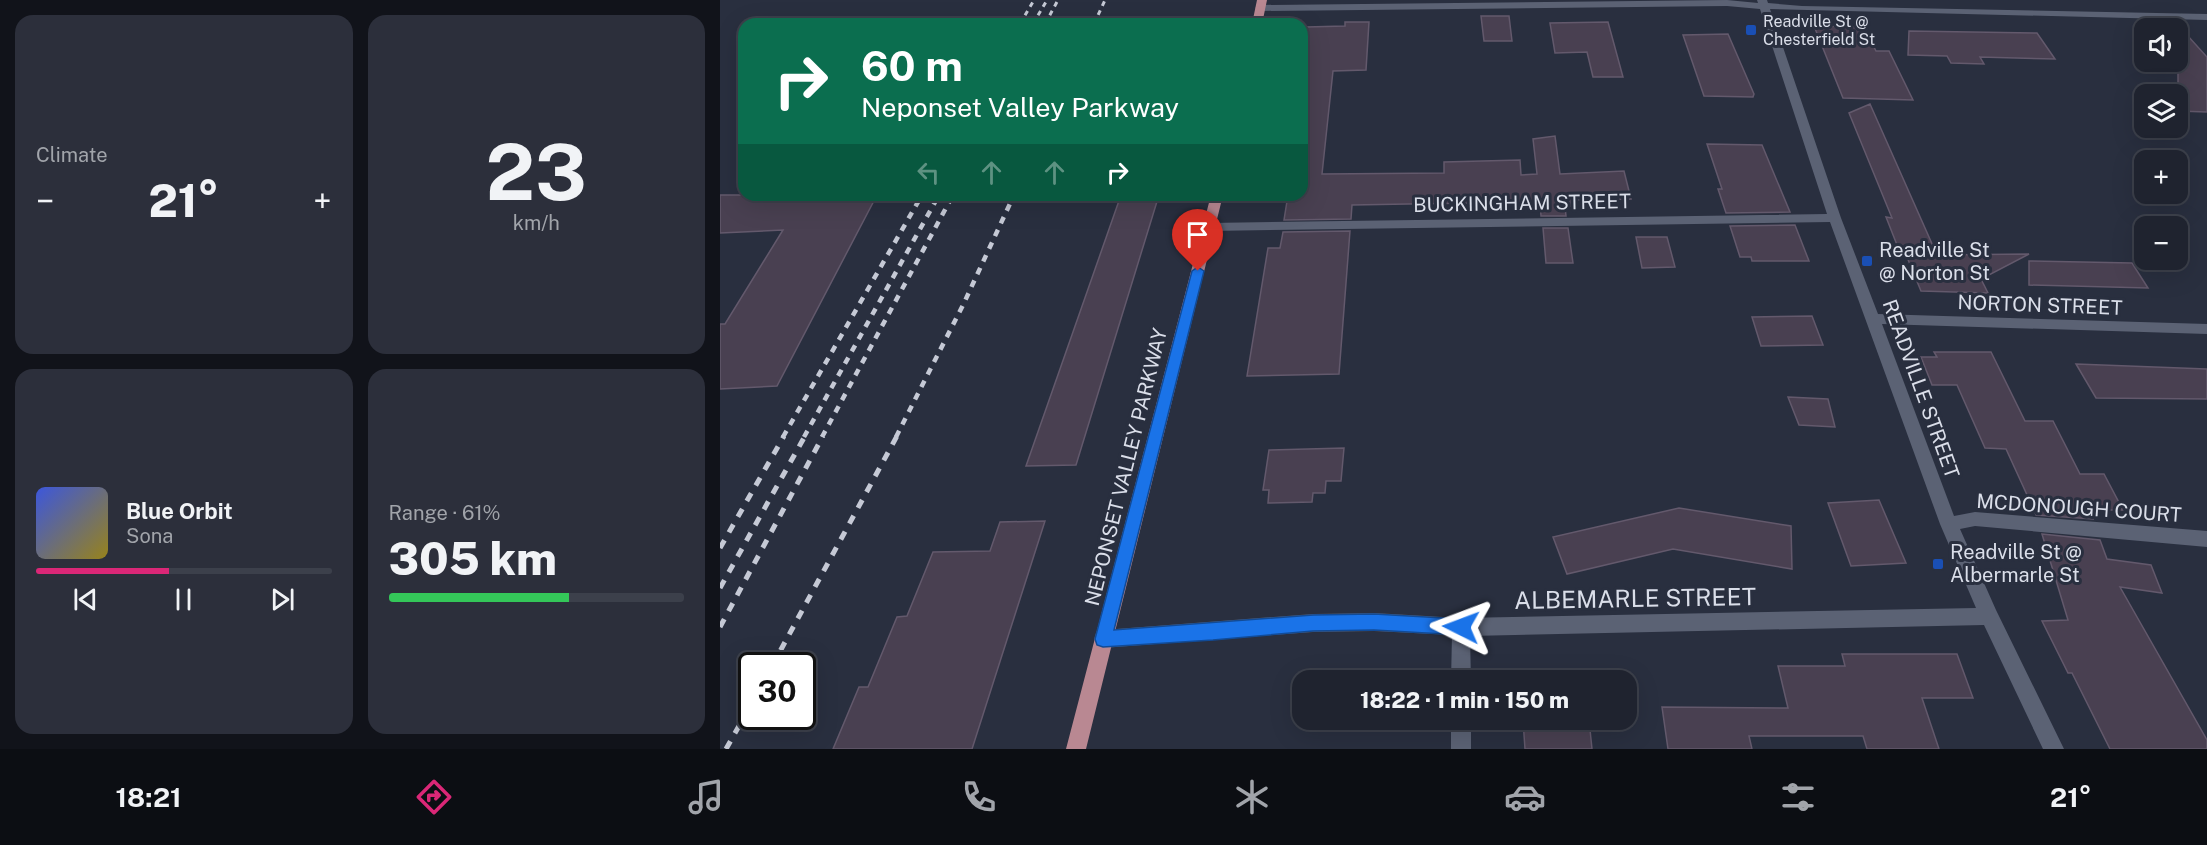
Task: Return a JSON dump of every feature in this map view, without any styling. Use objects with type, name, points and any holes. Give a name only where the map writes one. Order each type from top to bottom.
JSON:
[{"type":"main road","name":"NEPONSET VALLEY PARKWAY","points":[[1076,749],[1216,201]]},
{"type":"street","points":[[1261,4],[1762,2],[1802,9],[2207,17]]},
{"type":"street","name":"READVILLE STREET","points":[[1762,2],[1835,218],[1948,524],[1989,616],[2054,749]]},
{"type":"street","name":"BUCKINGHAM STREET","points":[[1209,227],[1835,218]]},
{"type":"street","name":"NORTON STREET","points":[[1873,319],[2207,329]]},
{"type":"street","name":"MCDONOUGH COURT","points":[[1948,524],[1975,519],[2207,539]]},
{"type":"street","name":"ALBEMARLE STREET","points":[[1103,639],[1313,623],[1374,622],[1461,627],[1989,616]]},
{"type":"street","points":[[1461,627],[1461,670]]},
{"type":"street","points":[[1461,730],[1461,749]]},
{"type":"building","points":[[1481,16],[1509,16],[1512,41],[1484,41]]},
{"type":"building","points":[[1345,22],[1369,22],[1366,70],[1333,71],[1322,174],[1444,173],[1444,162],[1520,160],[1521,175],[1537,174],[1533,139],[1555,136],[1560,174],[1624,171],[1631,199],[1570,200],[1571,206],[1565,207],[1566,216],[1541,216],[1540,202],[1352,205],[1351,219],[1284,220],[1287,201],[1308,201],[1308,27],[1345,26]]},
{"type":"building","points":[[1608,22],[1623,77],[1593,77],[1587,52],[1555,53],[1550,23]]},
{"type":"building","points":[[1814,26],[1864,27],[1876,51],[1889,51],[1913,100],[1843,98]]},
{"type":"building","points":[[1909,31],[2037,33],[2055,59],[1980,57],[1984,64],[1951,63],[1947,56],[1908,55]]},
{"type":"building","points":[[1728,34],[1754,94],[1753,97],[1704,96],[1683,35]]},
{"type":"building","points":[[2188,36],[2207,57],[2207,112],[2188,111],[2188,84],[2178,84],[2178,72],[2188,72]]},
{"type":"building","points":[[1870,104],[1937,255],[2029,254],[1981,279],[1988,293],[1921,291],[1902,245],[1897,245],[1886,217],[1892,218],[1849,113]]},
{"type":"building","points":[[1707,144],[1762,145],[1790,212],[1726,213],[1718,189],[1722,189]]},
{"type":"building","points":[[720,195],[738,195],[738,201],[874,201],[777,386],[720,389],[720,324],[725,324],[783,230],[720,233]]},
{"type":"building","points":[[1119,201],[1157,201],[1076,465],[1026,466]]},
{"type":"building","points":[[1795,225],[1809,261],[1752,261],[1751,257],[1740,257],[1730,226]]},
{"type":"building","points":[[1543,228],[1568,228],[1573,263],[1546,263]]},
{"type":"building","points":[[1350,231],[1339,374],[1247,376],[1268,248],[1280,248],[1283,232]]},
{"type":"building","points":[[1636,237],[1667,237],[1675,267],[1642,268]]},
{"type":"building","points":[[2029,261],[2132,263],[2134,270],[2136,270],[2148,288],[2029,285]]},
{"type":"building","points":[[1812,316],[1823,345],[1761,346],[1752,317]]},
{"type":"building","points":[[1934,352],[1991,352],[2025,421],[2053,421],[2080,474],[2104,474],[2123,510],[2089,510],[2093,519],[2036,515],[2030,497],[2006,449],[1985,448],[1957,385],[1932,385],[1921,357],[1937,357]]},
{"type":"building","points":[[2076,364],[2207,369],[2207,399],[2096,398]]},
{"type":"building","points":[[1788,397],[1828,399],[1835,427],[1799,425]]},
{"type":"building","points":[[1344,448],[1341,481],[1326,481],[1325,493],[1313,493],[1312,502],[1268,503],[1269,490],[1263,490],[1269,450]]},
{"type":"building","points":[[1879,500],[1906,563],[1851,566],[1828,503]]},
{"type":"building","points":[[1679,508],[1791,526],[1792,569],[1673,549],[1567,574],[1553,537]]},
{"type":"building","points":[[1045,521],[972,749],[833,749],[859,687],[868,687],[897,617],[907,616],[933,552],[990,551],[1000,522]]},
{"type":"building","points":[[2042,534],[2100,540],[2107,559],[2151,565],[2162,593],[2120,587],[2207,740],[2207,749],[2110,749],[2072,673],[2068,673],[2042,621],[2068,620]]},
{"type":"building","points":[[1842,654],[1957,654],[1973,698],[1922,698],[1939,749],[1867,749],[1863,736],[1749,736],[1752,749],[1668,749],[1662,707],[1788,708],[1778,666],[1845,666]]},
{"type":"building","points":[[1524,730],[1590,730],[1592,749],[1525,749]]},
{"type":"railway","points":[[1024,18],[1034,0]]},
{"type":"railway","points":[[1036,18],[1047,0]]},
{"type":"railway","points":[[1048,18],[1058,0]]},
{"type":"railway","points":[[1097,18],[1105,0]]},
{"type":"railway","points":[[783,437],[919,201]]},
{"type":"railway","points":[[804,437],[936,201]]},
{"type":"railway","points":[[822,437],[950,201]]},
{"type":"railway","points":[[896,437],[964,303],[1011,201]]},
{"type":"railway","points":[[720,548],[784,436]]},
{"type":"railway","points":[[720,588],[805,436]]},
{"type":"railway","points":[[720,627],[823,436]]},
{"type":"railway","points":[[780,652],[897,436]]},
{"type":"railway","points":[[726,749],[738,728]]},
{"type":"place","name":"Readville St @ Chesterfield St","points":[[1751,30]]},
{"type":"place","name":"Readville St @ Norton St","points":[[1867,261]]},
{"type":"place","name":"Readville St @ Albermarle St","points":[[1938,564]]},
{"type":"route","points":[[1198,271],[1103,639],[1313,623],[1374,622],[1461,627]]}]
